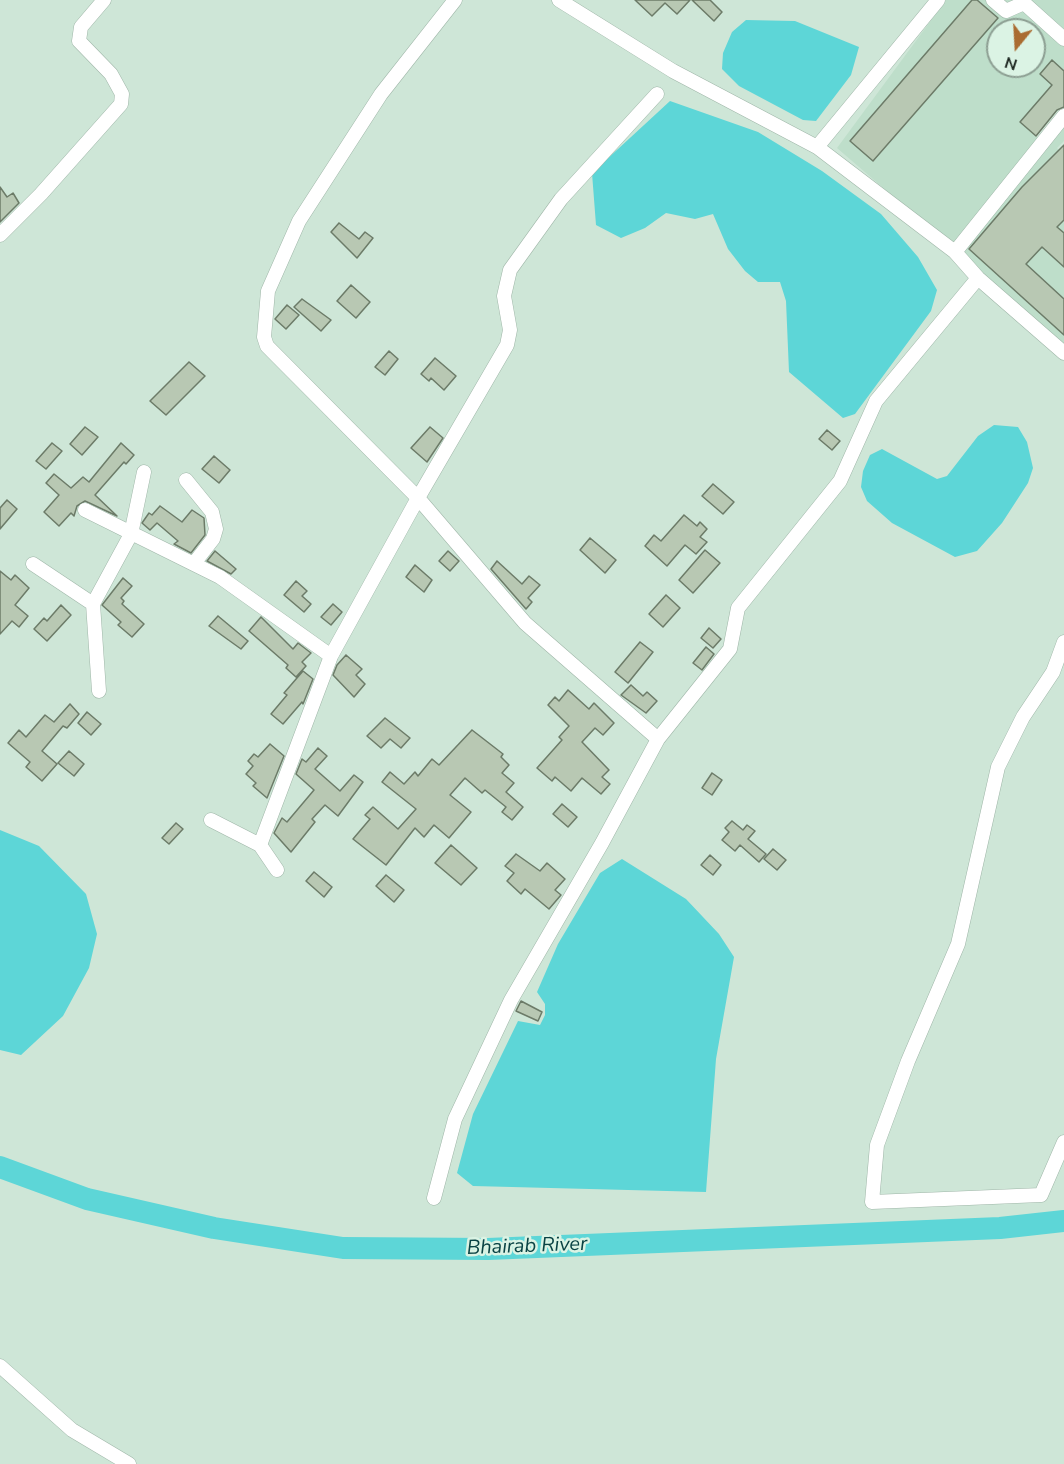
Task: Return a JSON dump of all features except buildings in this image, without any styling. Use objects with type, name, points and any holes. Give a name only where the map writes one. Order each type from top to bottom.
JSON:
[{"type":"street","points":[[0,235],[41,194],[121,104],[122,94],[111,74],[79,41],[81,27],[104,0]]},
{"type":"street","points":[[455,0],[381,94],[299,221],[268,291],[264,337],[267,346],[418,498],[525,624],[658,739]]},
{"type":"street","points":[[559,0],[673,71],[817,147],[955,252],[978,278],[1064,353]]},
{"type":"street","points":[[817,147],[938,0]]},
{"type":"street","points":[[993,0],[1006,11],[1024,3],[1064,39]]},
{"type":"street","points":[[260,845],[332,656],[418,498],[507,345],[510,330],[504,296],[510,270],[561,199],[657,94]]},
{"type":"street","points":[[955,252],[1064,116]]},
{"type":"street","points":[[434,1198],[455,1119],[511,1000],[602,843],[658,739],[730,649],[738,608],[840,480],[876,401],[978,278]]},
{"type":"street","points":[[99,692],[93,604],[131,534],[144,472]]},
{"type":"street","points":[[186,480],[212,512],[216,529],[213,539],[195,562]]},
{"type":"street","points":[[85,510],[131,534],[195,562],[246,593],[332,656]]},
{"type":"street","points":[[33,564],[93,604]]},
{"type":"street","points":[[1064,642],[1053,672],[1023,717],[998,767],[958,944],[908,1061],[877,1145],[872,1202],[1041,1196],[1064,1142]]},
{"type":"street","points":[[211,820],[260,845],[277,870]]},
{"type":"street","points":[[0,1366],[72,1430],[129,1464]]},
{"type":"shaded area","points":[[946,0],[972,0],[850,141],[874,161],[986,32],[986,78],[1045,78],[1052,85],[1020,122],[1039,139],[1064,110],[1064,141],[1057,148],[1064,155],[1064,233],[1057,227],[1062,222],[1023,187],[1000,212],[1064,267],[1064,299],[1026,264],[993,222],[969,249],[1064,335],[1064,344],[837,148]]},
{"type":"shaded area","points":[[977,0],[1064,0],[1064,71],[1052,61],[1046,68],[1046,18],[998,18]]},
{"type":"water","points":[[746,20],[795,21],[859,47],[851,75],[816,121],[803,120],[739,86],[722,69],[723,53],[732,32]]},
{"type":"water","points":[[670,101],[758,132],[822,171],[881,214],[918,257],[937,290],[931,311],[855,414],[843,418],[789,372],[786,301],[780,282],[758,282],[745,271],[728,249],[713,214],[695,219],[666,213],[645,228],[621,238],[596,225],[592,173]]},
{"type":"water","points":[[994,425],[1018,427],[1027,442],[1033,468],[1028,483],[1002,523],[977,551],[955,557],[892,523],[867,501],[861,487],[863,471],[870,455],[882,449],[937,479],[947,476],[978,436]]},
{"type":"water","points":[[0,830],[39,846],[86,894],[97,934],[89,968],[63,1016],[21,1055],[0,1050]]},
{"type":"water","points":[[622,859],[686,899],[719,934],[734,957],[716,1059],[706,1192],[473,1186],[457,1173],[473,1114],[518,1021],[540,1025],[545,1015],[545,1004],[537,992],[558,944],[600,873]]},
{"type":"waterway","name":"Bhairab River","points":[[0,1167],[87,1199],[214,1228],[343,1248],[488,1249],[1000,1228],[1064,1221]]}]
